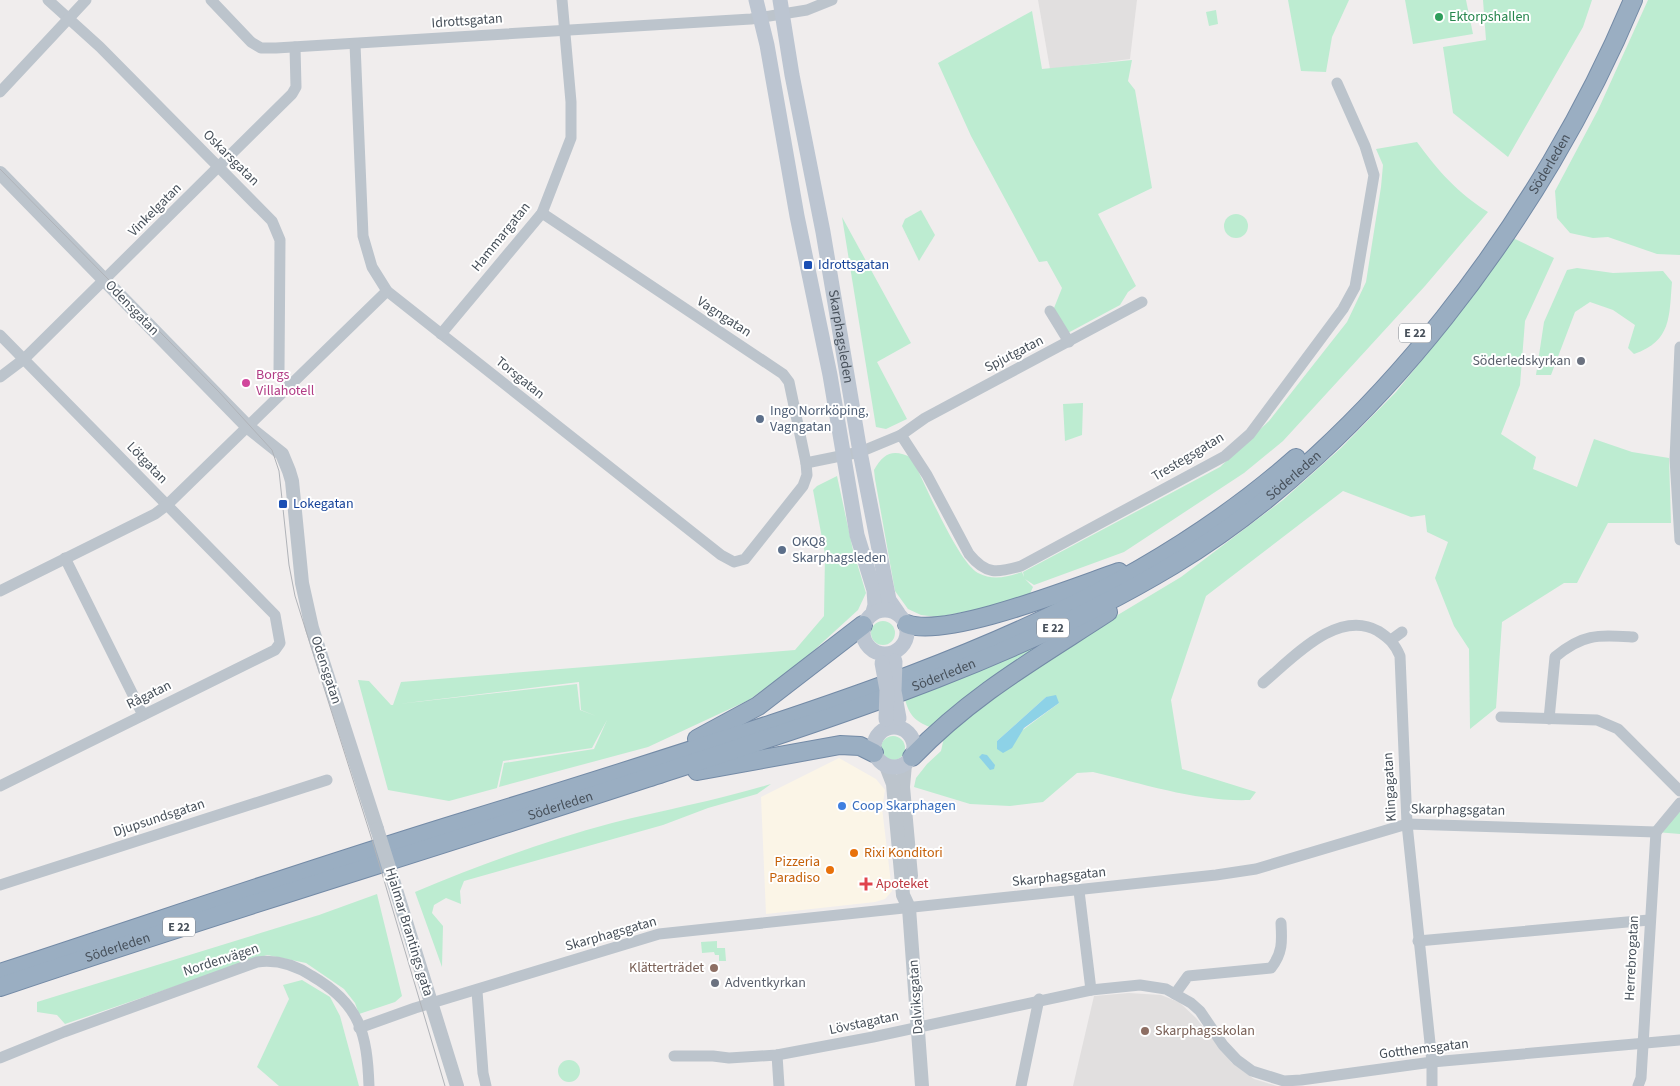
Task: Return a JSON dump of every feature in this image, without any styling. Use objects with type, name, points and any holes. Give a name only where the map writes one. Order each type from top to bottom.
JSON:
[{"type":"highway","name":"Söderleden","points":[[1169,560],[1283,469],[1331,426],[1392,362],[1473,260],[1519,193],[1583,82],[1620,0]]},
{"type":"highway","name":"Söderleden","points":[[0,973],[448,826],[633,776],[856,710],[926,684],[1042,634],[1103,604],[1275,492],[1365,410],[1408,362],[1476,274],[1528,200],[1594,85],[1633,0]]},
{"type":"highway","points":[[902,618],[930,628],[1016,608],[1169,560]]},
{"type":"highway","points":[[909,760],[940,728],[983,692],[1142,591],[1169,560]]},
{"type":"highway","points":[[633,776],[758,706],[868,619]]},
{"type":"highway","points":[[633,776],[840,746],[860,746],[880,760]]},
{"type":"highway","name":"Söderleden","points":[[0,987],[169,930],[324,883],[633,776]]},
{"type":"main road","name":"Skarphagsleden","points":[[756,0],[758,17],[767,45],[797,216],[830,375],[842,457],[857,535],[874,590],[876,605],[868,619]]},
{"type":"main road","name":"Skarphagsleden","points":[[782,7],[792,75],[823,232],[860,452],[889,600],[902,618]]},
{"type":"main road","points":[[888,656],[863,638],[868,619],[882,609],[902,618],[906,639],[888,656],[887,690],[892,725],[913,740],[915,747],[909,760],[897,767],[880,760],[875,739],[892,725]]},
{"type":"street","name":"Oskarsgatan","points":[[48,0],[100,47],[272,221],[280,240],[279,371],[287,386]]},
{"type":"street","points":[[0,92],[86,0]]},
{"type":"street","name":"Idrottsgatan","points":[[211,0],[256,46],[295,47],[758,17],[782,7],[807,10],[832,0]]},
{"type":"street","name":"Hammargatan","points":[[441,334],[542,213],[571,138],[571,102],[562,0]]},
{"type":"street","name":"Torsgatan","points":[[354,44],[363,236],[372,267],[387,291],[721,555],[734,562],[745,559],[803,486],[807,476],[806,463]]},
{"type":"street","name":"Vinkelgatan","points":[[0,377],[24,359],[274,113],[296,87],[295,47]]},
{"type":"street","name":"Trestegsgatan","points":[[901,435],[927,475],[969,554],[977,564],[985,569],[1000,572],[1021,566],[1225,456],[1250,434],[1343,309],[1355,287],[1374,175],[1365,146],[1337,83]]},
{"type":"street","name":"Odensgatan","points":[[0,173],[265,442],[283,472],[294,500],[302,583],[312,628],[361,777]]},
{"type":"street","name":"Vagngatan","points":[[542,213],[783,374],[789,382],[806,463]]},
{"type":"street","points":[[0,591],[155,514],[167,505],[287,386],[387,291]]},
{"type":"street","name":"Spjutgatan","points":[[901,435],[925,418],[1142,302]]},
{"type":"street","points":[[1050,311],[1069,342]]},
{"type":"street","name":"Lötgatan","points":[[0,336],[272,612]]},
{"type":"street","points":[[1680,347],[1675,450],[1676,504],[1680,540]]},
{"type":"street","points":[[806,463],[860,452],[901,435]]},
{"type":"street","points":[[65,558],[143,715]]},
{"type":"street","name":"Rågatan","points":[[0,786],[275,650],[280,643],[280,632],[275,615],[272,612]]},
{"type":"street","points":[[1263,683],[1335,627],[1362,624],[1373,628],[1391,640],[1402,632]]},
{"type":"street","points":[[1549,719],[1555,657],[1587,637],[1598,635],[1633,637]]},
{"type":"street","name":"Klingagatan","points":[[1391,640],[1400,656],[1407,824],[1432,1062],[1432,1086]]},
{"type":"street","points":[[1501,717],[1597,720],[1607,723],[1618,729],[1680,791]]},
{"type":"street","name":"Dalviksgatan","points":[[880,760],[894,784],[903,895],[909,908]]},
{"type":"street","name":"Dalviksgatan","points":[[909,760],[904,787],[913,894],[909,908],[922,1086]]},
{"type":"street","name":"Hjalmar Brantings gata","points":[[361,777],[457,1086]]},
{"type":"street","name":"Djupsundsgatan","points":[[0,885],[327,780]]},
{"type":"street","points":[[1656,832],[1680,802]]},
{"type":"street","name":"Skarphagsgatan","points":[[432,1004],[660,934],[1079,891],[1256,869],[1407,824],[1656,832]]},
{"type":"street","name":"Herrebrogatan","points":[[1638,1086],[1641,1078],[1649,920],[1656,832]]},
{"type":"street","points":[[1079,891],[1091,990]]},
{"type":"street","points":[[1418,941],[1649,920]]},
{"type":"street","points":[[1176,994],[1188,976],[1271,968],[1282,950],[1282,923]]},
{"type":"street","name":"Nordenvägen","points":[[0,1058],[188,987],[257,962],[270,960],[284,962],[305,972],[331,988],[348,1004],[360,1028],[367,1053],[369,1086]]},
{"type":"street","name":"Lövstagatan","points":[[674,1056],[729,1058],[777,1055],[1091,990],[1140,985],[1166,989],[1200,1011]]},
{"type":"street","points":[[478,991],[483,1073],[486,1086]]},
{"type":"street","points":[[1021,1086],[1040,1000]]},
{"type":"street","points":[[360,1028],[432,1004]]},
{"type":"street","name":"Gotthemsgatan","points":[[1200,1011],[1223,1045],[1237,1060],[1252,1071],[1277,1079],[1301,1080],[1432,1062],[1642,1045],[1680,1040]]},
{"type":"street","points":[[777,1055],[779,1086]]},
{"type":"shaded area","points":[[1038,0],[1137,0],[1130,59],[1050,69]]},
{"type":"shaded area","points":[[839,758],[876,779],[885,790],[882,808],[892,891],[885,899],[875,902],[766,914],[761,797]]},
{"type":"shaded area","name":"Skarphagsskolan","points":[[1129,993],[1161,995],[1179,1002],[1196,1018],[1232,1063],[1254,1079],[1277,1086],[1073,1086],[1094,996]]},
{"type":"green space","points":[[1288,0],[1349,0],[1332,37],[1326,72],[1301,71]]},
{"type":"green space","name":"Ektorpshallen","points":[[1405,0],[1466,0],[1473,34],[1413,44]]},
{"type":"green space","points":[[1483,0],[1592,0],[1583,27],[1508,157],[1453,113],[1443,47],[1486,40]]},
{"type":"green space","points":[[1648,0],[1680,0],[1680,255],[1657,254],[1608,237],[1593,238],[1570,233],[1557,218],[1555,191],[1598,110]]},
{"type":"green space","points":[[1216,10],[1218,24],[1209,26],[1206,12]]},
{"type":"green space","points":[[1032,11],[1042,69],[1132,60],[1128,81],[1135,90],[1152,188],[1098,214],[1136,286],[1128,292],[1120,305],[1066,334],[1054,308],[1062,288],[1047,261],[1039,262],[971,136],[938,63]]},
{"type":"green space","points":[[1417,142],[1449,181],[1488,212],[1425,286],[1283,441],[1244,473],[1124,552],[1034,585],[1025,579],[1033,587],[1029,596],[1006,604],[937,617],[921,615],[908,609],[895,591],[875,479],[874,470],[882,459],[895,453],[912,458],[951,538],[961,554],[978,573],[995,578],[1022,572],[1024,577],[1023,572],[1220,467],[1269,421],[1347,322],[1366,282],[1383,165],[1376,149]]},
{"type":"green space","points":[[921,210],[935,235],[919,261],[902,226],[905,219]]},
{"type":"green space","points":[[1236,214],[1245,217],[1248,226],[1245,235],[1236,238],[1227,235],[1224,226],[1227,217]]},
{"type":"green space","points":[[842,217],[911,343],[877,362],[907,419],[886,429],[876,427]]},
{"type":"green space","points":[[1513,238],[1554,258],[1525,321],[1520,385],[1501,434],[1536,457],[1533,469],[1577,487],[1594,439],[1632,452],[1669,458],[1671,523],[1608,523],[1577,583],[1564,583],[1502,622],[1496,708],[1470,729],[1469,649],[1454,626],[1435,578],[1448,542],[1427,532],[1425,515],[1411,517],[1343,491],[1206,596],[1171,700],[1182,769],[1256,792],[1250,800],[1230,800],[1191,795],[1093,772],[1077,773],[1043,802],[1010,806],[970,804],[914,787],[916,778],[941,751],[945,733],[1031,667],[1181,577],[1283,500],[1341,448],[1396,392],[1457,317]],"holes":[[[1046,697],[1059,703],[997,749],[997,741]]]},
{"type":"green space","points":[[1577,268],[1613,273],[1663,271],[1672,282],[1669,316],[1666,326],[1656,342],[1634,354],[1628,348],[1635,325],[1613,310],[1590,302],[1575,312],[1551,375],[1536,375],[1544,322],[1567,270]]},
{"type":"green space","points":[[1083,403],[1082,435],[1065,441],[1063,404]]},
{"type":"green space","points":[[837,476],[853,550],[866,593],[858,610],[800,663],[749,700],[648,747],[499,787],[504,763],[594,749],[607,720],[592,748],[503,761],[497,788],[449,801],[388,790],[358,680],[369,681],[393,705],[401,682],[795,650],[824,616],[825,554],[813,490]],"holes":[[[579,682],[581,710],[596,716],[580,710],[577,684],[398,704]]]},
{"type":"green space","points":[[883,621],[888,622],[894,628],[894,638],[888,644],[883,645],[878,644],[872,638],[871,633],[872,628],[878,622]]},
{"type":"green space","points":[[1037,642],[1038,647],[988,680],[930,727],[917,720],[909,710],[905,700]]},
{"type":"green space","points":[[893,736],[898,737],[904,743],[904,753],[898,759],[893,760],[888,759],[882,753],[881,748],[882,743],[888,737]]},
{"type":"green space","points":[[771,784],[757,794],[708,808],[663,825],[464,881],[460,891],[461,904],[446,898],[434,905],[432,913],[443,926],[442,967],[415,892],[463,872],[562,838],[612,823]]},
{"type":"green space","points":[[1680,803],[1680,834],[1656,832]]},
{"type":"green space","points":[[377,894],[402,996],[395,1002],[359,1014],[355,1003],[344,989],[306,963],[267,955],[65,1024],[57,1015],[37,1012],[37,1002],[319,915]]},
{"type":"green space","points":[[717,941],[717,948],[725,948],[726,961],[719,961],[719,955],[715,955],[714,952],[702,953],[701,942]]},
{"type":"green space","points":[[302,980],[330,997],[340,1016],[359,1086],[279,1086],[257,1067],[289,999],[283,985]]},
{"type":"green space","points":[[569,1060],[577,1063],[580,1071],[577,1079],[569,1082],[561,1079],[558,1071],[561,1063]]},
{"type":"water","points":[[1056,695],[1059,703],[1024,728],[1012,748],[1003,753],[997,749],[997,741],[1046,697]]},
{"type":"water","points":[[982,754],[987,755],[995,765],[994,769],[990,770],[979,757]]},
{"type":"tram line","points":[[0,169],[219,392],[272,450],[279,471],[289,565],[295,596],[373,843],[445,1086]]},
{"type":"place","name":"Ektorpshallen","points":[[1439,17]]},
{"type":"place","name":"Idrottsgatan","points":[[808,265]]},
{"type":"place","name":"Söderledskyrkan","points":[[1581,361]]},
{"type":"place","name":"Borgs Villahotell","points":[[246,383]]},
{"type":"place","name":"Ingo Norrköping, Vagngatan","points":[[760,419]]},
{"type":"place","name":"Lokegatan","points":[[283,504]]},
{"type":"place","name":"OKQ8 Skarphagsleden","points":[[782,550]]},
{"type":"place","name":"Coop Skarphagen","points":[[842,806]]},
{"type":"place","name":"Rixi Konditori","points":[[854,853]]},
{"type":"place","name":"Pizzeria Paradiso","points":[[830,870]]},
{"type":"place","name":"Apoteket","points":[[866,884]]},
{"type":"place","name":"Klätterträdet","points":[[714,968]]},
{"type":"place","name":"Adventkyrkan","points":[[715,983]]},
{"type":"place","name":"Skarphagsskolan","points":[[1145,1031]]}]
